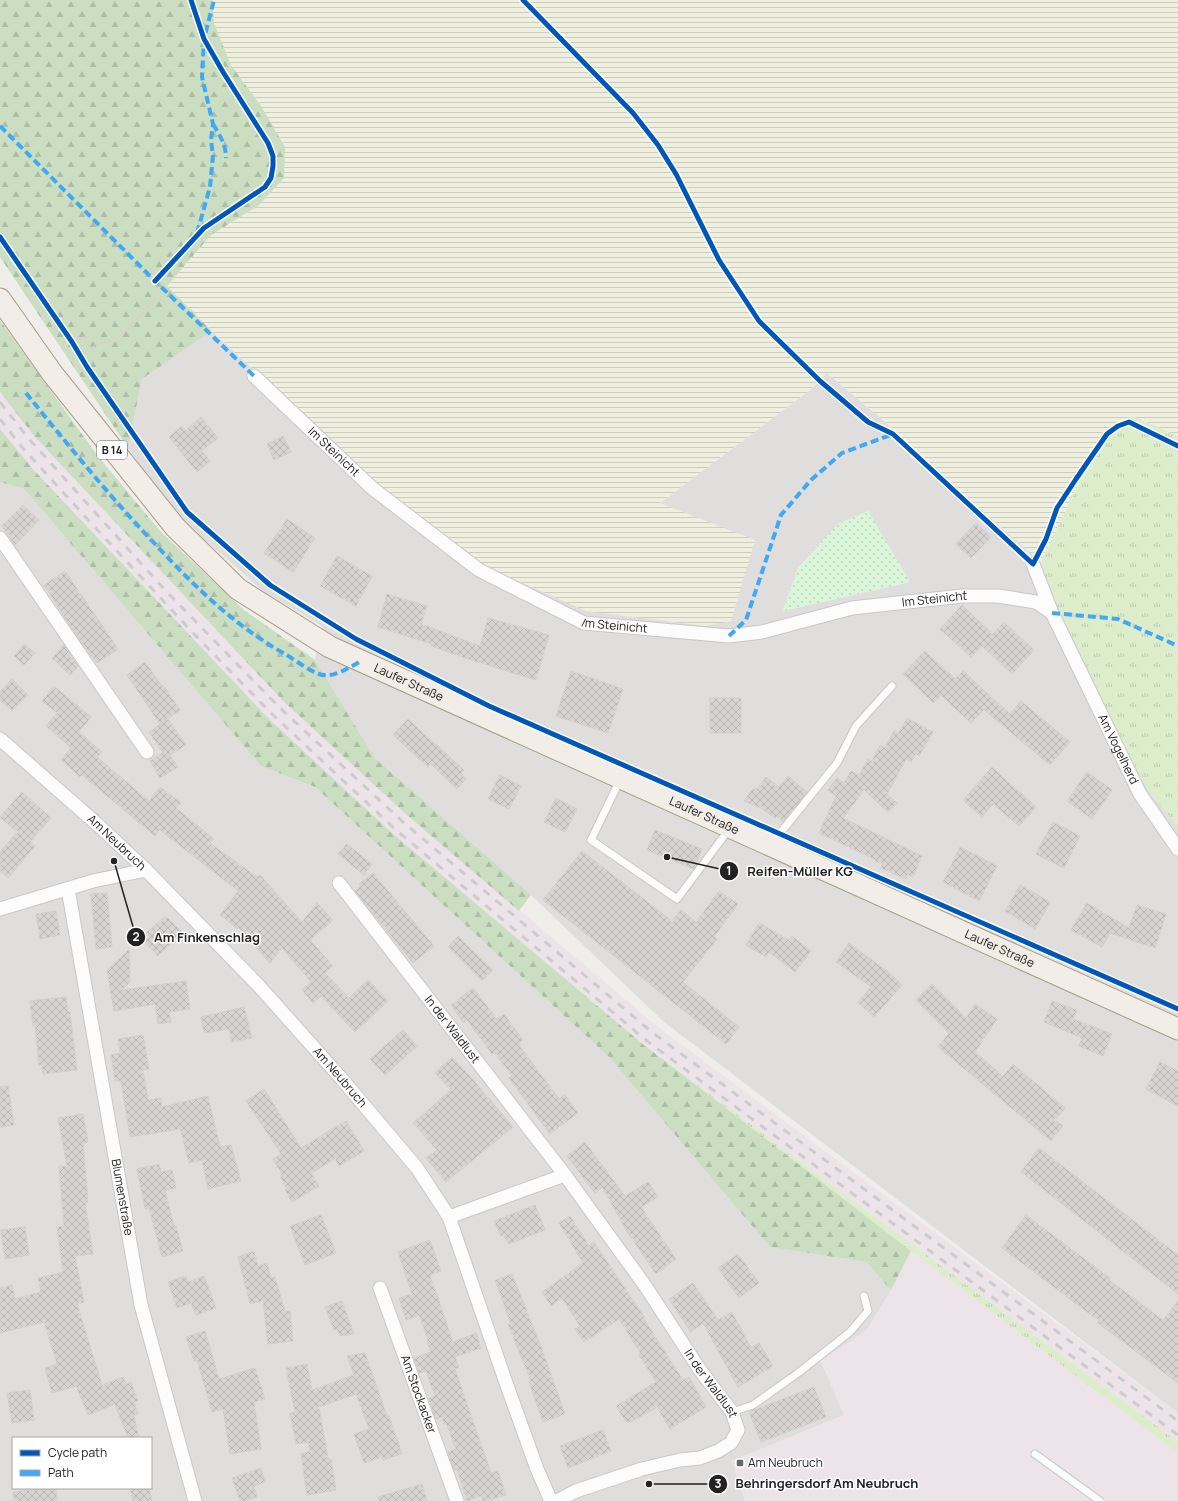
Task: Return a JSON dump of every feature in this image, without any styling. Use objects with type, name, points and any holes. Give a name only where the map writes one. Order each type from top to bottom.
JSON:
[{"type":"main road","name":"Laufer Straße","points":[[0,299],[52,373],[175,527],[238,589],[330,647],[1178,1029]]},
{"type":"street","name":"Im Steinicht","points":[[254,376],[372,488],[479,570],[584,624],[730,636],[762,632],[852,608],[962,596],[998,596],[1036,602],[1052,613]]},
{"type":"street","points":[[0,538],[147,752]]},
{"type":"street","name":"Im Steinicht","points":[[1033,564],[1052,613],[1068,645]]},
{"type":"street","name":"Am Vogelherd","points":[[1068,645],[1140,794],[1178,849]]},
{"type":"street","name":"Am Neubruch","points":[[0,739],[91,819],[146,870],[259,986],[341,1078],[418,1168],[450,1218],[504,1380],[537,1469],[551,1501]]},
{"type":"street","points":[[0,909],[93,881],[146,870]]},
{"type":"street","name":"In der Waldlust","points":[[339,883],[565,1175],[646,1287],[700,1370],[732,1412],[738,1430],[731,1442],[718,1451],[700,1458],[680,1460],[642,1469],[576,1491],[556,1501]]},
{"type":"street","name":"Blumenstraße","points":[[68,889],[141,1305],[195,1501]]},
{"type":"street","points":[[450,1218],[565,1175]]},
{"type":"street","name":"Am Stockacker","points":[[380,1288],[457,1501]]},
{"type":"lane","points":[[770,846],[837,763],[856,726],[892,686]]},
{"type":"lane","points":[[621,779],[591,840],[677,899],[730,828]]},
{"type":"lane","points":[[732,1412],[754,1405],[850,1332],[868,1310],[864,1296]]},
{"type":"lane","points":[[1035,1454],[1100,1501]]},
{"type":"path","points":[[72,342],[83,337],[91,348],[123,334],[163,290]]},
{"type":"path","points":[[15,404],[26,394],[35,390]]},
{"type":"shaded area","points":[[212,331],[376,484],[660,503],[810,390],[827,373],[889,425],[937,471],[1041,562],[1055,608],[1072,644],[1148,790],[1178,827],[1178,1413],[664,1022],[531,895],[375,758],[315,660],[322,626],[263,591],[202,537],[164,499],[128,448],[142,379]],"holes":[[[868,511],[910,582],[783,611],[798,568],[838,524]]]},
{"type":"shaded area","points":[[0,392],[34,436],[285,703],[408,816],[658,1027],[1178,1413],[1178,1442],[644,1045],[393,834],[268,718],[17,451],[0,429]]},
{"type":"shaded area","points":[[0,482],[24,489],[261,766],[315,787],[610,1058],[770,1247],[866,1262],[891,1290],[867,1330],[821,1361],[844,1415],[732,1461],[745,1501],[0,1501]]},
{"type":"shaded area","points":[[911,1251],[1178,1453],[1178,1501],[745,1501],[732,1461],[844,1415],[821,1361],[867,1330],[891,1290]]},
{"type":"green space","points":[[0,0],[212,0],[214,23],[231,65],[261,106],[285,147],[284,178],[259,205],[211,235],[167,286],[212,331],[142,379],[128,448],[0,257]]},
{"type":"green space","points":[[212,0],[1178,0],[1178,436],[1132,416],[1104,431],[1041,562],[937,471],[889,425],[827,373],[810,390],[660,503],[755,540],[731,621],[705,626],[586,611],[482,565],[376,484],[212,331],[167,286],[211,235],[259,205],[261,106],[231,65],[214,23]]},
{"type":"green space","points":[[0,320],[97,455],[161,532],[244,610],[315,660],[375,758],[531,895],[519,911],[408,816],[285,703],[34,436],[0,392]]},
{"type":"green space","points":[[1132,416],[1178,436],[1178,827],[1148,790],[1072,644],[1055,608],[1041,562],[1104,431]]},
{"type":"green space","points":[[0,429],[33,469],[268,718],[393,834],[644,1045],[911,1251],[891,1290],[866,1262],[770,1247],[610,1058],[315,787],[261,766],[24,489],[0,482]]},
{"type":"green space","points":[[868,511],[910,582],[783,611],[798,568],[838,524]]},
{"type":"green space","points":[[644,1045],[1178,1442],[1178,1453],[911,1251]]},
{"type":"building","points":[[201,417],[218,438],[202,451],[210,461],[197,472],[169,437],[182,426],[185,431]]},
{"type":"building","points":[[283,436],[291,452],[274,460],[267,444]]},
{"type":"building","points":[[23,505],[39,520],[15,545],[2,526]]},
{"type":"building","points":[[287,519],[315,538],[293,572],[264,553]]},
{"type":"building","points":[[976,523],[991,537],[971,558],[956,544]]},
{"type":"building","points":[[337,556],[372,576],[356,606],[320,586]]},
{"type":"building","points":[[65,571],[118,649],[97,663],[75,633],[44,585]]},
{"type":"building","points":[[387,594],[427,606],[421,624],[480,646],[488,618],[549,635],[536,680],[471,660],[431,646],[432,644],[378,627]]},
{"type":"building","points":[[962,605],[993,634],[1004,622],[1034,650],[1012,674],[982,646],[971,657],[940,629]]},
{"type":"building","points":[[24,644],[35,653],[24,665],[14,656]]},
{"type":"building","points":[[64,645],[78,666],[70,675],[52,658]]},
{"type":"building","points":[[925,651],[955,679],[963,671],[1010,714],[1021,701],[1070,742],[1050,765],[984,710],[971,723],[941,695],[933,703],[903,674]]},
{"type":"building","points":[[145,662],[180,710],[160,724],[127,675]]},
{"type":"building","points":[[571,671],[623,689],[608,733],[556,716]]},
{"type":"building","points":[[12,679],[28,695],[12,711],[0,700],[0,692]]},
{"type":"building","points":[[54,686],[91,717],[79,732],[102,752],[97,757],[149,801],[160,787],[181,803],[176,808],[214,839],[210,843],[257,877],[260,875],[302,922],[317,903],[333,920],[310,940],[333,966],[325,973],[349,998],[368,980],[388,1001],[355,1032],[321,996],[313,1003],[302,990],[311,982],[282,948],[270,963],[239,928],[238,929],[220,915],[238,891],[160,830],[155,836],[82,775],[80,777],[61,760],[71,748],[46,726],[57,713],[42,701]]},
{"type":"building","points":[[710,698],[741,698],[741,733],[710,733]]},
{"type":"building","points":[[907,718],[933,732],[919,756],[916,754],[911,762],[906,759],[887,794],[897,803],[888,812],[864,790],[843,818],[922,856],[913,877],[907,875],[906,879],[881,868],[882,864],[875,861],[876,860],[819,833],[836,796],[828,790],[837,778],[844,783],[851,771],[859,775],[868,759],[872,761],[880,745],[885,748],[894,731],[898,734]]},
{"type":"building","points":[[168,719],[186,745],[170,755],[178,767],[160,778],[150,761],[163,752],[149,732]]},
{"type":"building","points":[[408,719],[464,770],[461,773],[466,779],[457,789],[430,763],[428,767],[393,735]]},
{"type":"building","points":[[992,767],[1036,807],[1019,826],[993,804],[982,817],[963,800]]},
{"type":"building","points":[[1087,772],[1112,790],[1092,819],[1067,801]]},
{"type":"building","points":[[500,775],[521,786],[509,809],[488,799]]},
{"type":"building","points":[[788,776],[807,792],[783,822],[777,816],[775,818],[761,808],[744,801],[752,790],[758,788],[766,777],[779,787]]},
{"type":"building","points":[[22,792],[51,818],[30,842],[35,846],[8,878],[0,871],[0,852],[17,832],[0,817]]},
{"type":"building","points":[[556,798],[577,809],[565,832],[544,822]]},
{"type":"building","points":[[1053,822],[1080,836],[1064,868],[1036,854]]},
{"type":"building","points":[[655,830],[702,849],[694,869],[647,850]]},
{"type":"building","points":[[347,844],[372,864],[364,875],[338,854]]},
{"type":"building","points":[[960,847],[997,866],[979,901],[943,882]]},
{"type":"building","points":[[582,851],[672,921],[681,910],[696,922],[719,891],[738,904],[714,937],[717,939],[683,982],[739,1027],[726,1044],[543,900]]},
{"type":"building","points":[[373,873],[434,946],[413,963],[355,891],[361,886],[359,884]]},
{"type":"building","points":[[1020,885],[1050,902],[1035,929],[1005,911]]},
{"type":"building","points":[[107,893],[112,947],[96,949],[91,894]]},
{"type":"building","points":[[1087,903],[1129,928],[1137,905],[1166,914],[1155,948],[1110,933],[1102,947],[1071,930]]},
{"type":"building","points":[[56,911],[60,935],[40,939],[36,914]]},
{"type":"building","points":[[163,918],[168,918],[183,933],[158,956],[141,938]]},
{"type":"building","points":[[759,923],[789,940],[792,936],[811,951],[795,972],[769,952],[766,957],[746,945]]},
{"type":"building","points":[[458,936],[493,970],[482,981],[448,947]]},
{"type":"building","points":[[849,943],[887,971],[902,985],[874,1017],[858,1002],[871,987],[836,962]]},
{"type":"building","points":[[129,949],[130,982],[122,990],[186,981],[190,1009],[169,1012],[171,1022],[158,1024],[155,1004],[114,1011],[107,970]]},
{"type":"building","points":[[932,984],[966,1018],[975,1004],[997,1019],[975,1052],[1003,1076],[1013,1064],[1065,1108],[1055,1120],[1063,1126],[1051,1141],[938,1047],[949,1033],[916,1000]]},
{"type":"building","points":[[473,988],[497,1019],[504,1014],[523,1040],[518,1044],[559,1099],[565,1095],[578,1113],[550,1134],[509,1078],[512,1076],[495,1053],[492,1054],[467,1020],[464,1023],[451,1005]]},
{"type":"building","points":[[66,997],[68,1012],[70,1012],[77,1070],[43,1074],[42,1065],[39,1065],[35,1025],[33,1026],[30,1001]]},
{"type":"building","points":[[1052,1001],[1077,1010],[1073,1019],[1112,1034],[1103,1056],[1079,1046],[1082,1038],[1044,1022]]},
{"type":"building","points":[[244,1007],[252,1038],[232,1042],[229,1029],[204,1033],[201,1017]]},
{"type":"building","points":[[403,1030],[417,1046],[385,1075],[370,1059]]},
{"type":"building","points":[[143,1035],[149,1069],[143,1070],[148,1100],[161,1098],[162,1107],[208,1096],[220,1147],[231,1145],[241,1181],[208,1189],[202,1160],[189,1163],[180,1129],[130,1137],[121,1081],[115,1081],[111,1055],[120,1053],[118,1039]]},
{"type":"building","points":[[452,1057],[513,1127],[446,1182],[426,1158],[437,1150],[413,1123],[451,1090],[435,1073]]},
{"type":"building","points":[[1160,1062],[1178,1071],[1178,1106],[1146,1089]]},
{"type":"building","points":[[8,1086],[14,1125],[0,1127],[0,1087]]},
{"type":"building","points":[[264,1089],[301,1148],[346,1121],[364,1151],[339,1166],[335,1159],[311,1173],[319,1186],[292,1202],[285,1190],[287,1189],[280,1176],[282,1174],[273,1159],[281,1154],[246,1101]]},
{"type":"building","points":[[83,1114],[88,1142],[83,1143],[88,1202],[85,1203],[93,1254],[75,1256],[84,1302],[77,1304],[102,1385],[123,1377],[126,1384],[131,1382],[138,1401],[134,1402],[138,1414],[134,1416],[139,1437],[128,1437],[115,1404],[88,1415],[76,1386],[52,1393],[45,1368],[57,1364],[44,1322],[0,1333],[0,1288],[12,1285],[15,1299],[41,1292],[38,1278],[63,1272],[57,1227],[64,1226],[59,1166],[67,1166],[58,1118]]},
{"type":"building","points":[[585,1142],[625,1196],[648,1182],[658,1197],[641,1207],[676,1259],[656,1274],[628,1233],[602,1187],[595,1193],[567,1156]]},
{"type":"building","points":[[1039,1148],[1178,1255],[1178,1294],[1021,1172]]},
{"type":"building","points":[[159,1164],[161,1172],[172,1170],[176,1188],[165,1190],[174,1226],[176,1226],[183,1251],[162,1257],[149,1208],[145,1209],[137,1169]]},
{"type":"building","points":[[535,1205],[545,1230],[509,1244],[503,1235],[501,1236],[494,1221]]},
{"type":"building","points":[[321,1215],[336,1253],[305,1265],[290,1226]]},
{"type":"building","points":[[1026,1215],[1163,1320],[1178,1301],[1178,1383],[1002,1248]]},
{"type":"building","points":[[570,1216],[589,1246],[594,1242],[645,1318],[644,1319],[683,1380],[689,1377],[706,1407],[670,1429],[657,1407],[631,1422],[626,1422],[616,1406],[656,1382],[639,1355],[641,1354],[619,1319],[584,1342],[575,1329],[580,1326],[562,1298],[551,1306],[542,1292],[583,1263],[559,1223]]},
{"type":"building","points":[[25,1227],[29,1255],[5,1259],[1,1230]]},
{"type":"building","points":[[430,1240],[441,1271],[430,1275],[453,1342],[476,1333],[481,1348],[455,1357],[459,1367],[455,1369],[491,1473],[498,1471],[506,1495],[486,1501],[483,1501],[481,1496],[467,1501],[457,1469],[454,1470],[448,1452],[456,1449],[446,1423],[444,1424],[442,1417],[436,1419],[428,1399],[435,1396],[426,1371],[419,1373],[414,1358],[431,1352],[427,1341],[428,1340],[419,1315],[406,1320],[399,1298],[412,1294],[398,1252]]},
{"type":"building","points":[[254,1251],[258,1266],[267,1263],[271,1278],[275,1277],[285,1311],[290,1311],[293,1341],[268,1344],[263,1301],[250,1304],[238,1257]]},
{"type":"building","points":[[738,1254],[759,1283],[739,1298],[718,1268]]},
{"type":"building","points":[[512,1274],[543,1352],[565,1414],[543,1422],[529,1382],[531,1381],[508,1324],[511,1324],[495,1280]]},
{"type":"building","points":[[186,1276],[188,1282],[204,1276],[216,1308],[196,1315],[191,1303],[177,1308],[168,1282]]},
{"type":"building","points":[[693,1283],[718,1320],[732,1312],[751,1348],[759,1343],[773,1366],[738,1387],[703,1323],[691,1332],[669,1299]]},
{"type":"building","points":[[342,1301],[354,1334],[340,1336],[337,1329],[334,1330],[325,1307]]},
{"type":"building","points":[[205,1331],[219,1379],[255,1368],[265,1399],[254,1402],[261,1449],[230,1454],[223,1409],[212,1412],[197,1360],[194,1361],[186,1337]]},
{"type":"building","points":[[365,1353],[402,1454],[383,1460],[382,1457],[364,1463],[354,1434],[369,1429],[356,1394],[319,1407],[328,1459],[331,1459],[336,1490],[307,1495],[301,1454],[310,1451],[308,1442],[296,1444],[290,1413],[295,1412],[286,1368],[307,1364],[312,1390],[354,1375],[347,1356]]},
{"type":"building","points":[[814,1387],[826,1417],[761,1442],[749,1412]]},
{"type":"building","points":[[30,1390],[34,1420],[12,1423],[7,1393]]},
{"type":"building","points":[[603,1430],[611,1451],[568,1468],[560,1446]]},
{"type":"building","points":[[261,1468],[265,1482],[254,1486],[257,1497],[240,1501],[232,1478]]},
{"type":"building","points":[[422,1484],[427,1501],[379,1501],[378,1497]]},
{"type":"building","points":[[38,1489],[56,1489],[57,1501],[14,1501],[13,1492]]},
{"type":"building","points":[[130,1489],[149,1489],[152,1501],[133,1501]]},
{"type":"railway","points":[[0,402],[29,439],[165,590],[280,708],[403,822],[653,1033],[1178,1421]]},
{"type":"railway","points":[[0,419],[21,446],[194,634],[272,714],[396,830],[647,1041],[1178,1435]]},
{"type":"marked path","points":[[197,233],[210,187],[213,156],[211,140],[213,124],[202,77],[204,39],[214,0]]},
{"type":"marked path","points":[[213,124],[224,144],[226,158]]},
{"type":"marked path","points":[[0,126],[155,281],[254,376]]},
{"type":"marked path","points":[[26,393],[139,527],[200,590],[232,618],[267,643],[319,674],[335,674],[346,670],[361,661]]},
{"type":"marked path","points":[[729,636],[746,620],[781,515],[811,480],[842,453],[893,434]]},
{"type":"marked path","points":[[1052,613],[1118,619],[1178,646]]},
{"type":"cycle path","points":[[155,281],[204,228],[265,187],[271,178],[273,166],[273,156],[268,143],[204,39],[191,0]]},
{"type":"cycle path","points":[[523,0],[633,113],[658,145],[676,174],[719,260],[759,321],[820,381],[868,422],[893,434],[1033,564],[1046,539],[1057,508],[1107,434],[1118,426],[1129,422],[1178,446]]},
{"type":"cycle path","points":[[0,237],[187,512],[270,585],[356,639],[489,706],[1178,1009]]},
{"type":"place","name":"Reifen-Müller KG","points":[[667,857]]},
{"type":"place","name":"Am Finkenschlag","points":[[114,861]]},
{"type":"place","name":"Am Neubruch","points":[[740,1463]]},
{"type":"place","name":"Behringersdorf Am Neubruch","points":[[649,1484]]}]
